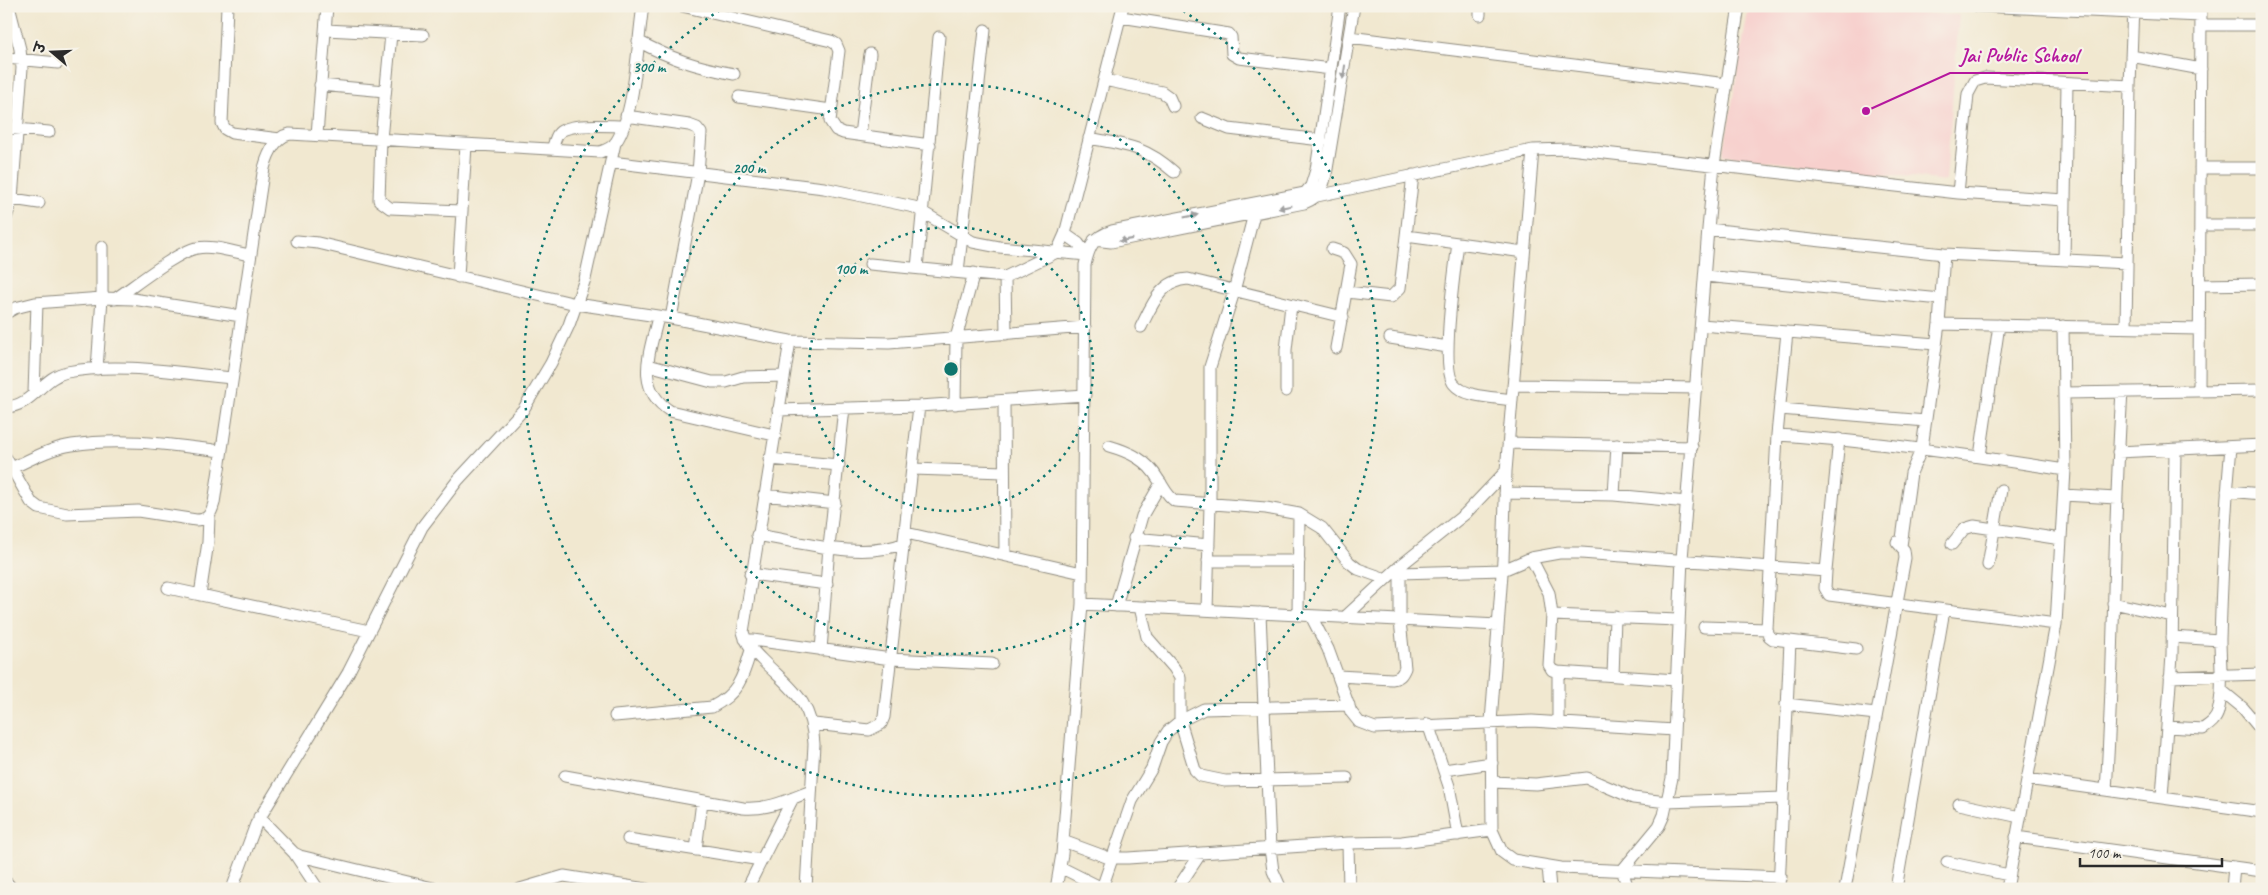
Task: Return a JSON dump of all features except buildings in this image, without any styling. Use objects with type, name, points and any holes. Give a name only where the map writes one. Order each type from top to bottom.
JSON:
[{"type":"street","points":[[6,218],[9,198],[12,128],[21,59],[9,6]]},
{"type":"street","points":[[227,6],[222,123],[225,129],[232,132],[280,139]]},
{"type":"street","points":[[317,135],[327,6]]},
{"type":"street","points":[[232,889],[259,817],[348,673],[422,527],[458,480],[504,432],[536,390],[558,348],[586,278],[615,143],[624,121],[633,84],[643,6]]},
{"type":"street","points":[[682,6],[831,40],[836,44],[839,51],[830,121],[836,130],[930,145]]},
{"type":"street","points":[[1056,889],[1063,841],[1082,604],[1085,265],[1087,255],[1094,240],[1112,231],[1304,193],[1311,186],[1315,176],[1340,6]]},
{"type":"street","points":[[1317,196],[1322,189],[1327,169],[1354,6]]},
{"type":"street","points":[[1628,889],[1624,872],[1628,863],[1659,826],[1668,802],[1672,778],[1682,559],[1697,388],[1708,229],[1714,165],[1739,6]]},
{"type":"street","points":[[1978,6],[2133,10],[2201,16],[2262,25]]},
{"type":"street","points":[[2126,327],[2133,10]]},
{"type":"street","points":[[870,264],[1005,277],[1057,252],[1065,234],[1122,12],[1229,34],[1231,37],[1232,54],[1239,58],[1331,70]]},
{"type":"street","points":[[2199,391],[2201,16]]},
{"type":"street","points":[[326,30],[423,35]]},
{"type":"street","points":[[958,272],[985,30]]},
{"type":"street","points":[[391,34],[381,139],[379,200],[390,208],[461,211]]},
{"type":"street","points":[[1349,37],[1727,84]]},
{"type":"street","points":[[917,268],[939,38]]},
{"type":"street","points":[[638,41],[696,67],[734,74]]},
{"type":"street","points":[[860,135],[870,54]]},
{"type":"street","points":[[2131,56],[2201,68]]},
{"type":"street","points":[[6,58],[58,64]]},
{"type":"street","points":[[1958,193],[1968,94],[1975,81],[1985,78],[2130,86]]},
{"type":"street","points":[[1104,80],[1162,92],[1169,97],[1173,106]]},
{"type":"street","points":[[2064,260],[2067,82]]},
{"type":"street","points":[[320,85],[385,91]]},
{"type":"street","points":[[739,97],[831,110]]},
{"type":"street","points":[[1202,118],[1229,129],[1321,140]]},
{"type":"street","points":[[552,149],[558,134],[563,130],[577,126],[624,121],[697,128],[701,134],[698,173],[672,318]]},
{"type":"street","points":[[12,128],[49,132]]},
{"type":"street","points":[[200,595],[208,542],[209,516],[214,503],[240,316],[265,164],[272,148],[280,139],[290,134],[317,135],[600,152],[608,150],[615,143]]},
{"type":"street","points":[[1089,138],[1146,151],[1157,157],[1174,172]]},
{"type":"street","points":[[458,277],[466,144]]},
{"type":"street","points":[[1094,240],[1111,242],[1254,214],[1304,203],[1317,196],[1532,150],[1569,149],[1958,193],[2065,200]]},
{"type":"street","points":[[1532,150],[1508,443],[1503,570],[1491,722],[1492,830],[1502,852],[1513,860],[1548,866],[1780,883],[1790,641]]},
{"type":"street","points":[[611,162],[824,188],[871,200],[903,204],[923,212],[963,238],[1000,246],[1087,255]]},
{"type":"street","points":[[2200,168],[2262,168]]},
{"type":"street","points":[[1347,292],[1392,297],[1398,293],[1412,175]]},
{"type":"street","points":[[9,198],[39,202]]},
{"type":"street","points":[[1206,610],[1210,504],[1210,367],[1234,291],[1254,214]]},
{"type":"street","points":[[2200,225],[2262,225]]},
{"type":"street","points":[[1708,229],[1944,254],[2127,263]]},
{"type":"street","points":[[1065,234],[1078,243],[1087,255]]},
{"type":"street","points":[[1406,236],[1524,252]]},
{"type":"street","points":[[297,241],[318,243],[576,304],[672,318],[790,341],[889,343],[1085,327]]},
{"type":"street","points":[[1458,243],[1448,347],[1448,374],[1454,385],[1465,392],[1512,400]]},
{"type":"street","points":[[97,369],[102,298],[102,247]]},
{"type":"street","points":[[114,299],[182,252],[205,247],[250,255]]},
{"type":"street","points":[[1332,250],[1344,253],[1351,264],[1336,348]]},
{"type":"street","points":[[1845,889],[1895,604],[1905,558],[1899,544],[1911,473],[1922,448],[1939,324],[1944,254]]},
{"type":"street","points":[[955,404],[956,338],[974,273]]},
{"type":"street","points":[[1705,276],[1941,299]]},
{"type":"street","points":[[1005,277],[1006,334]]},
{"type":"street","points":[[1141,327],[1160,292],[1177,279],[1188,279],[1343,317]]},
{"type":"street","points":[[2200,285],[2262,284]]},
{"type":"street","points":[[6,313],[15,308],[37,303],[102,298],[133,300],[240,316]]},
{"type":"street","points":[[34,393],[37,303]]},
{"type":"street","points":[[1286,391],[1286,350],[1291,305]]},
{"type":"street","points":[[658,317],[648,365],[650,392],[658,403],[670,412],[774,435]]},
{"type":"street","points":[[1939,324],[2200,330]]},
{"type":"street","points":[[1701,325],[1936,344]]},
{"type":"street","points":[[1980,456],[1999,325]]},
{"type":"street","points":[[2009,888],[2016,837],[2056,624],[2065,470],[2063,326]]},
{"type":"street","points":[[1787,332],[1777,435],[1767,629],[1769,636],[1773,639],[1856,649]]},
{"type":"street","points":[[1390,338],[1448,347]]},
{"type":"street","points":[[790,341],[750,574],[743,632],[752,650],[806,705],[814,724],[806,889]]},
{"type":"street","points":[[648,365],[712,382],[726,382],[743,377],[784,376]]},
{"type":"street","points":[[6,407],[22,405],[34,393],[58,375],[97,369],[130,369],[231,378]]},
{"type":"street","points":[[1513,386],[1697,388]]},
{"type":"street","points":[[2064,393],[2262,390]]},
{"type":"street","points":[[2106,790],[2112,696],[2116,498],[2122,392]]},
{"type":"street","points":[[778,410],[919,406],[1085,395]]},
{"type":"street","points":[[1004,401],[1005,556]]},
{"type":"street","points":[[814,724],[869,730],[881,724],[884,717],[906,538],[919,406]]},
{"type":"street","points":[[821,650],[829,547],[844,408]]},
{"type":"street","points":[[1780,409],[1926,421]]},
{"type":"street","points":[[1777,435],[1922,448],[2065,470]]},
{"type":"street","points":[[1838,439],[1825,588],[1834,597],[2056,624]]},
{"type":"street","points":[[209,516],[203,520],[196,520],[138,511],[73,514],[54,512],[39,508],[31,502],[9,463],[71,445],[103,442],[137,442],[221,450]]},
{"type":"street","points":[[1508,443],[1692,447]]},
{"type":"street","points":[[1614,495],[1616,445]]},
{"type":"street","points":[[2118,452],[2262,445]]},
{"type":"street","points":[[1109,446],[1123,450],[1147,464],[1161,483],[1168,497],[1175,501],[1266,508],[1299,514],[1322,528],[1349,562],[1358,569],[1386,579]]},
{"type":"street","points":[[2167,727],[2203,729],[2210,725],[2218,713],[2222,676],[2220,640],[2231,447]]},
{"type":"street","points":[[2162,797],[2172,637],[2176,450]]},
{"type":"street","points":[[769,459],[839,465]]},
{"type":"street","points":[[913,469],[1004,472]]},
{"type":"street","points":[[1344,618],[1386,579],[1465,514],[1506,471]]},
{"type":"street","points":[[1116,606],[1134,538],[1142,516],[1161,483]]},
{"type":"street","points":[[1988,565],[2001,490]]},
{"type":"street","points":[[2227,491],[2262,494]]},
{"type":"street","points":[[1505,493],[1614,495],[1687,502]]},
{"type":"street","points":[[764,495],[835,503]]},
{"type":"street","points":[[2064,495],[2116,498]]},
{"type":"street","points":[[1298,615],[1299,514]]},
{"type":"street","points":[[1952,544],[1968,528],[2061,539]]},
{"type":"street","points":[[757,535],[829,547],[880,549],[894,547],[906,538],[1005,556],[1082,573]]},
{"type":"street","points":[[1134,538],[1209,546]]},
{"type":"street","points":[[1400,569],[1503,570],[1531,558],[1559,553],[1581,552],[1826,571]]},
{"type":"street","points":[[1531,558],[1549,593],[1552,615],[1549,665],[1552,670],[1558,672],[1676,680]]},
{"type":"street","points":[[1208,561],[1299,561]]},
{"type":"street","points":[[1338,676],[1398,678],[1405,668],[1400,621],[1400,569]]},
{"type":"street","points":[[750,574],[827,584]]},
{"type":"street","points":[[168,588],[369,631]]},
{"type":"street","points":[[2113,603],[2172,616]]},
{"type":"street","points":[[1082,604],[1498,625]]},
{"type":"street","points":[[1140,607],[1147,637],[1174,668],[1180,678],[1180,721],[1195,770],[1201,776],[1225,781],[1347,778]]},
{"type":"street","points":[[1896,889],[1944,610]]},
{"type":"street","points":[[1260,613],[1262,707],[1270,848],[1274,876],[1281,889]]},
{"type":"street","points":[[1552,615],[1678,620]]},
{"type":"street","points":[[1311,616],[1328,649],[1351,712],[1366,726],[1375,728],[1491,722],[1558,723],[1674,730]]},
{"type":"street","points":[[1613,676],[1616,617]]},
{"type":"street","points":[[1704,627],[1767,629]]},
{"type":"street","points":[[2172,637],[2220,640]]},
{"type":"street","points":[[745,639],[891,659],[992,664]]},
{"type":"street","points":[[615,716],[712,707],[725,700],[737,687],[752,650]]},
{"type":"street","points":[[1558,672],[1558,723]]},
{"type":"street","points":[[2170,677],[2262,674]]},
{"type":"street","points":[[2221,690],[2243,708],[2262,731]]},
{"type":"street","points":[[1786,704],[1876,714]]},
{"type":"street","points":[[1060,867],[1103,888],[1132,801],[1152,768],[1161,742],[1168,731],[1180,721],[1204,709],[1349,705]]},
{"type":"street","points":[[1428,724],[1444,770],[1458,835]]},
{"type":"street","points":[[1444,770],[1492,763]]},
{"type":"street","points":[[565,776],[757,809],[811,791]]},
{"type":"street","points":[[1492,782],[1536,784],[1587,778],[1633,798],[1668,802],[1783,798]]},
{"type":"street","points":[[2027,779],[2262,812]]},
{"type":"street","points":[[747,889],[792,798]]},
{"type":"street","points":[[696,850],[702,801]]},
{"type":"street","points":[[1959,804],[2020,817]]},
{"type":"street","points":[[259,817],[294,853],[318,889]]},
{"type":"street","points":[[1063,841],[1112,858],[1348,843],[1402,842],[1492,830]]},
{"type":"street","points":[[2016,837],[2262,871]]},
{"type":"street","points":[[628,839],[761,860]]},
{"type":"street","points":[[1348,843],[1349,889]]},
{"type":"street","points":[[294,853],[437,889]]},
{"type":"street","points":[[1178,889],[1201,853]]},
{"type":"street","points":[[1947,862],[2010,875]]},
{"type":"street","points":[[1548,866],[1550,889]]},
{"type":"street","points":[[2232,889],[2234,867]]},
{"type":"street","points":[[520,889],[564,876],[646,889]]},
{"type":"street","points":[[6,884],[10,889]]},
{"type":"shaded area","points":[[1749,6],[1793,6],[1959,15],[1946,181],[1723,155]]},
{"type":"place","name":"Jai Public School","points":[[1866,111]]}]
